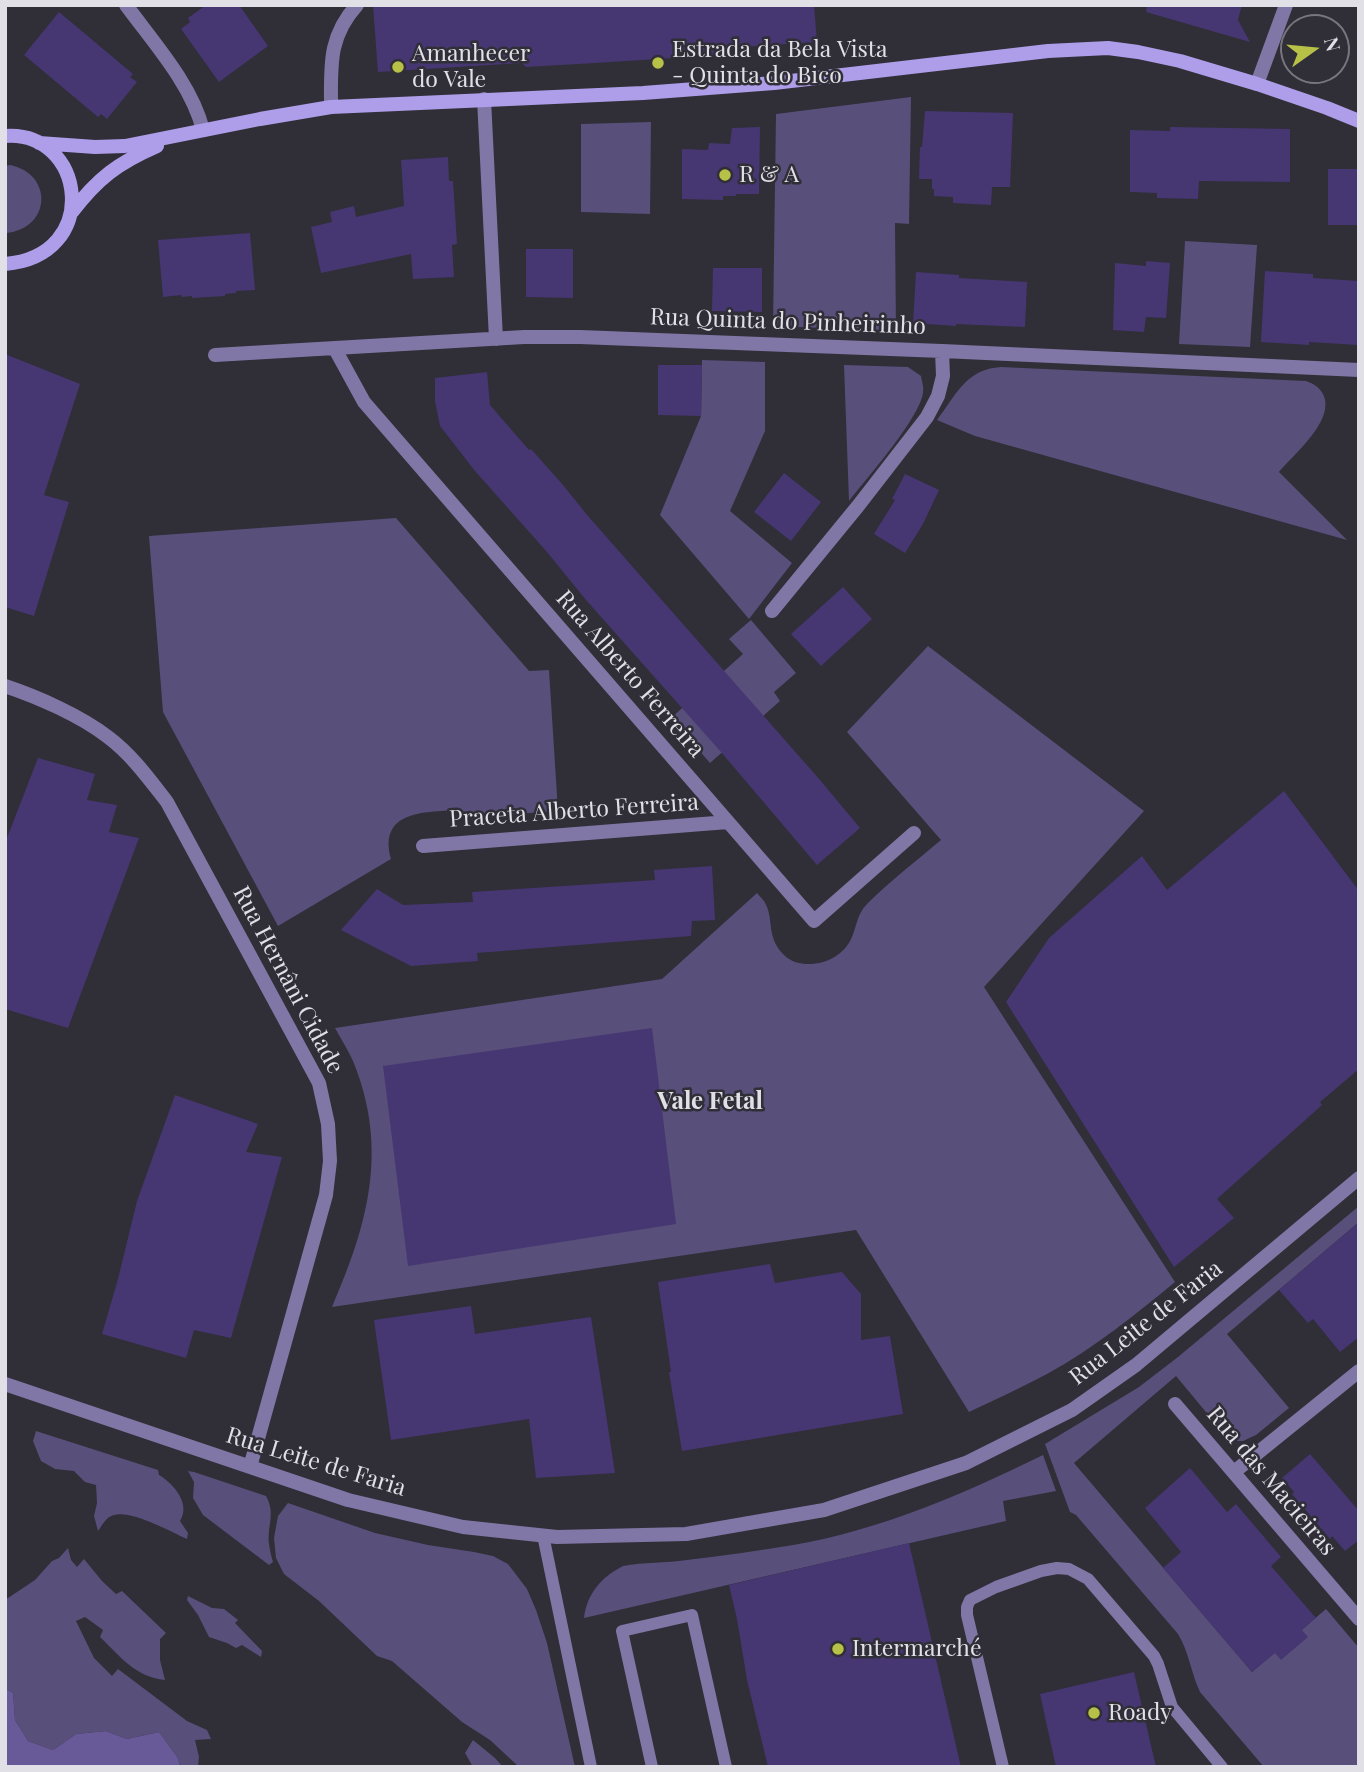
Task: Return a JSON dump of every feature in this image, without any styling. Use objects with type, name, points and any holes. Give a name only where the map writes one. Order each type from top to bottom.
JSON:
[{"type":"street","points":[[126,5],[185,87],[198,112],[203,130]]},
{"type":"street","points":[[331,107],[331,54],[335,38],[342,23],[357,5]]},
{"type":"street","points":[[1257,84],[1286,5]]},
{"type":"street","points":[[39,143],[125,146],[331,107],[643,93],[774,83],[1048,51],[1108,48],[1181,61],[1257,84],[1359,121]]},
{"type":"street","points":[[484,99],[496,339]]},
{"type":"street","points":[[5,264],[28,261],[48,251],[63,234],[71,213],[73,193],[67,173],[56,155],[27,137],[8,133]]},
{"type":"street","points":[[71,213],[86,193],[121,164],[178,137]]},
{"type":"street","name":"Rua Quinta do Pinheirinho","points":[[215,355],[524,337],[580,337],[1359,370]]},
{"type":"street","name":"Rua Alberto Ferreira","points":[[335,349],[364,402],[814,921],[914,833]]},
{"type":"street","points":[[772,611],[927,417],[943,376],[942,351]]},
{"type":"street","name":"Rua Hernâni Cidade","points":[[5,686],[74,716],[108,737],[138,764],[167,802],[319,1083],[328,1124],[330,1161],[326,1195],[250,1466]]},
{"type":"street","name":"Praceta Alberto Ferreira","points":[[423,846],[728,822]]},
{"type":"street","name":"Rua Leite de Faria","points":[[5,1384],[348,1500],[463,1527],[557,1537],[686,1534],[824,1510],[966,1464],[1072,1410],[1136,1365],[1359,1178]]},
{"type":"street","points":[[1234,1472],[1359,1371]]},
{"type":"street","name":"Rua das Macieiras","points":[[1175,1404],[1359,1619]]},
{"type":"lane","points":[[543,1535],[592,1767]]},
{"type":"lane","points":[[1003,1767],[967,1607],[970,1600],[996,1587],[1023,1576],[1057,1568],[1069,1569],[1088,1579],[1154,1656],[1172,1707],[1222,1767]]},
{"type":"lane","points":[[652,1767],[622,1631],[692,1615],[726,1767]]},
{"type":"shaded area","points":[[911,97],[909,224],[895,223],[896,331],[773,326],[776,114]]},
{"type":"shaded area","points":[[651,122],[650,214],[581,212],[581,124]]},
{"type":"shaded area","points":[[5,166],[24,170],[34,179],[40,189],[41,201],[39,212],[32,222],[21,229],[6,233]]},
{"type":"shaded area","points":[[1185,241],[1257,245],[1250,347],[1179,344]]},
{"type":"shaded area","points":[[702,360],[765,362],[765,431],[730,511],[792,563],[749,619],[660,515],[701,416]]},
{"type":"shaded area","points":[[844,365],[908,367],[921,376],[923,389],[919,404],[903,433],[849,501]]},
{"type":"shaded area","points":[[1001,367],[1311,383],[1323,394],[1324,415],[1312,436],[1279,472],[1347,540],[975,436],[937,420],[970,378],[989,369]]},
{"type":"shaded area","points":[[396,518],[529,671],[549,670],[558,811],[458,818],[457,810],[407,817],[391,831],[391,859],[278,926],[163,712],[149,536]]},
{"type":"shaded area","points":[[751,620],[796,673],[774,692],[780,701],[710,763],[671,718],[743,654],[729,639]]},
{"type":"shaded area","points":[[928,646],[1144,811],[984,987],[1175,1282],[1081,1354],[1047,1374],[969,1412],[856,1230],[332,1307],[356,1246],[364,1216],[372,1156],[364,1093],[353,1061],[335,1028],[662,979],[757,893],[767,907],[774,941],[787,957],[809,964],[835,957],[849,943],[859,916],[867,904],[941,840],[847,732]]},
{"type":"shaded area","points":[[1359,1206],[1359,1222],[1227,1334],[1289,1408],[1256,1435],[1237,1441],[1225,1435],[1176,1376],[1074,1463],[1252,1672],[1326,1609],[1359,1648],[1359,1763],[1354,1767],[1264,1767],[1200,1692],[1178,1634],[1076,1515],[1070,1512],[1045,1444],[1139,1387]]},
{"type":"shaded area","points":[[36,1431],[158,1470],[159,1475],[175,1489],[182,1501],[183,1515],[180,1521],[188,1533],[187,1539],[150,1522],[122,1514],[109,1517],[98,1531],[94,1516],[97,1503],[96,1485],[85,1482],[74,1471],[55,1469],[41,1461],[33,1441]]},
{"type":"shaded area","points":[[1043,1455],[1056,1491],[1003,1501],[1006,1521],[584,1618],[588,1601],[596,1587],[608,1575],[623,1566],[793,1545],[858,1530],[952,1497]]},
{"type":"shaded area","points":[[188,1471],[266,1496],[271,1514],[269,1544],[273,1562],[269,1565],[203,1515],[193,1498],[194,1482]]},
{"type":"shaded area","points":[[288,1503],[375,1533],[493,1556],[508,1564],[527,1589],[547,1643],[575,1767],[519,1767],[490,1740],[462,1722],[392,1661],[377,1656],[319,1601],[284,1574],[276,1558],[274,1538],[278,1516]]},
{"type":"shaded area","points":[[68,1548],[71,1560],[77,1567],[84,1559],[116,1594],[122,1591],[166,1633],[160,1639],[160,1660],[165,1680],[145,1675],[129,1665],[100,1637],[103,1630],[85,1617],[76,1621],[94,1658],[112,1676],[118,1669],[187,1721],[207,1730],[211,1739],[195,1740],[198,1767],[180,1767],[178,1758],[159,1732],[127,1739],[106,1731],[76,1734],[53,1750],[28,1741],[15,1720],[13,1693],[5,1688],[5,1600],[35,1580]]},
{"type":"shaded area","points":[[188,1596],[212,1608],[224,1609],[238,1620],[235,1623],[262,1651],[261,1657],[242,1645],[236,1648],[209,1637],[187,1600]]},
{"type":"shaded area","points":[[5,1688],[13,1693],[15,1720],[28,1741],[53,1750],[76,1734],[106,1731],[127,1739],[159,1732],[178,1758],[180,1767],[5,1767]]},
{"type":"shaded area","points":[[473,1740],[503,1767],[473,1767],[465,1753]]},
{"type":"building","points":[[206,5],[239,5],[268,46],[219,82],[181,29],[190,22],[188,18]]},
{"type":"building","points":[[373,5],[814,5],[817,42],[726,48],[719,55],[526,67],[522,63],[378,72]]},
{"type":"building","points":[[1147,5],[1242,5],[1238,20],[1250,42],[1146,12]]},
{"type":"building","points":[[59,12],[133,74],[130,77],[137,82],[107,119],[101,114],[98,117],[24,55]]},
{"type":"building","points":[[925,111],[1013,113],[1010,187],[992,187],[991,205],[953,203],[953,197],[934,196],[932,179],[919,179]]},
{"type":"building","points":[[760,127],[759,194],[723,196],[723,200],[682,199],[682,149],[708,150],[709,143],[730,144],[732,128]]},
{"type":"building","points":[[1170,127],[1290,129],[1290,182],[1199,181],[1198,199],[1157,198],[1157,193],[1130,192],[1130,130],[1170,131]]},
{"type":"building","points":[[448,157],[449,181],[453,181],[457,244],[452,245],[454,277],[413,279],[411,254],[321,273],[311,227],[332,222],[330,212],[354,206],[356,217],[404,206],[401,160]]},
{"type":"building","points":[[1328,169],[1359,169],[1359,225],[1328,225]]},
{"type":"building","points":[[250,233],[255,290],[236,291],[225,296],[163,297],[158,240]]},
{"type":"building","points":[[526,249],[573,249],[573,298],[526,297]]},
{"type":"building","points":[[1146,261],[1170,263],[1166,318],[1146,317],[1144,332],[1113,330],[1115,263],[1146,266]]},
{"type":"building","points":[[713,268],[762,268],[762,312],[712,311]]},
{"type":"building","points":[[1265,271],[1359,281],[1359,345],[1261,342]]},
{"type":"building","points":[[916,272],[959,275],[959,278],[1027,282],[1025,327],[913,323]]},
{"type":"building","points":[[5,354],[80,384],[44,495],[69,502],[34,616],[5,607]]},
{"type":"building","points":[[658,365],[702,365],[701,416],[658,415]]},
{"type":"building","points":[[487,372],[490,405],[563,485],[860,828],[817,865],[475,471],[440,426],[435,401],[435,378]]},
{"type":"building","points":[[784,473],[821,502],[791,541],[754,512]]},
{"type":"building","points":[[905,474],[939,490],[905,553],[874,534],[895,500],[892,499]]},
{"type":"building","points":[[843,587],[872,619],[821,666],[791,634]]},
{"type":"building","points":[[38,758],[95,774],[87,800],[117,805],[109,832],[139,838],[68,1028],[5,1009],[5,843]]},
{"type":"building","points":[[1284,791],[1359,891],[1359,1069],[1217,1199],[1234,1218],[1174,1267],[1006,1002],[1049,938],[1142,856],[1167,890]]},
{"type":"building","points":[[712,866],[715,920],[692,921],[691,936],[477,953],[478,961],[411,966],[341,930],[377,889],[403,905],[473,902],[472,892],[655,880],[654,870]]},
{"type":"building","points":[[652,1028],[676,1224],[408,1266],[383,1066]]},
{"type":"building","points":[[175,1095],[258,1124],[246,1152],[282,1157],[231,1338],[194,1330],[186,1358],[102,1334],[137,1201]]},
{"type":"building","points":[[1359,1222],[1359,1337],[1340,1352],[1313,1319],[1308,1323],[1279,1290]]},
{"type":"building","points":[[770,1264],[775,1283],[842,1272],[861,1294],[861,1340],[890,1336],[903,1414],[682,1451],[658,1282]]},
{"type":"building","points":[[471,1306],[475,1334],[591,1317],[615,1473],[536,1478],[529,1419],[391,1440],[374,1320]]},
{"type":"building","points":[[1310,1454],[1359,1511],[1359,1540],[1345,1551],[1332,1536],[1330,1539],[1282,1478]]},
{"type":"building","points":[[1190,1468],[1227,1512],[1236,1504],[1281,1557],[1271,1566],[1316,1618],[1302,1630],[1308,1637],[1281,1660],[1275,1653],[1252,1672],[1163,1568],[1181,1552],[1145,1508]]},
{"type":"building","name":"Intermarché","points":[[909,1543],[961,1767],[768,1767],[747,1680],[729,1585]]},
{"type":"building","name":"Roady","points":[[1134,1672],[1156,1767],[1056,1767],[1040,1694]]},
{"type":"place","name":"Estrada da Bela Vista - Quinta do Bico","points":[[658,63]]},
{"type":"place","name":"Amanhecer do Vale","points":[[398,67]]},
{"type":"place","name":"R & A","points":[[725,175]]},
{"type":"place","name":"Intermarché","points":[[838,1649]]},
{"type":"place","name":"Roady","points":[[1094,1713]]},
{"type":"district","name":"Vale Fetal","points":[[710,1102]]}]
